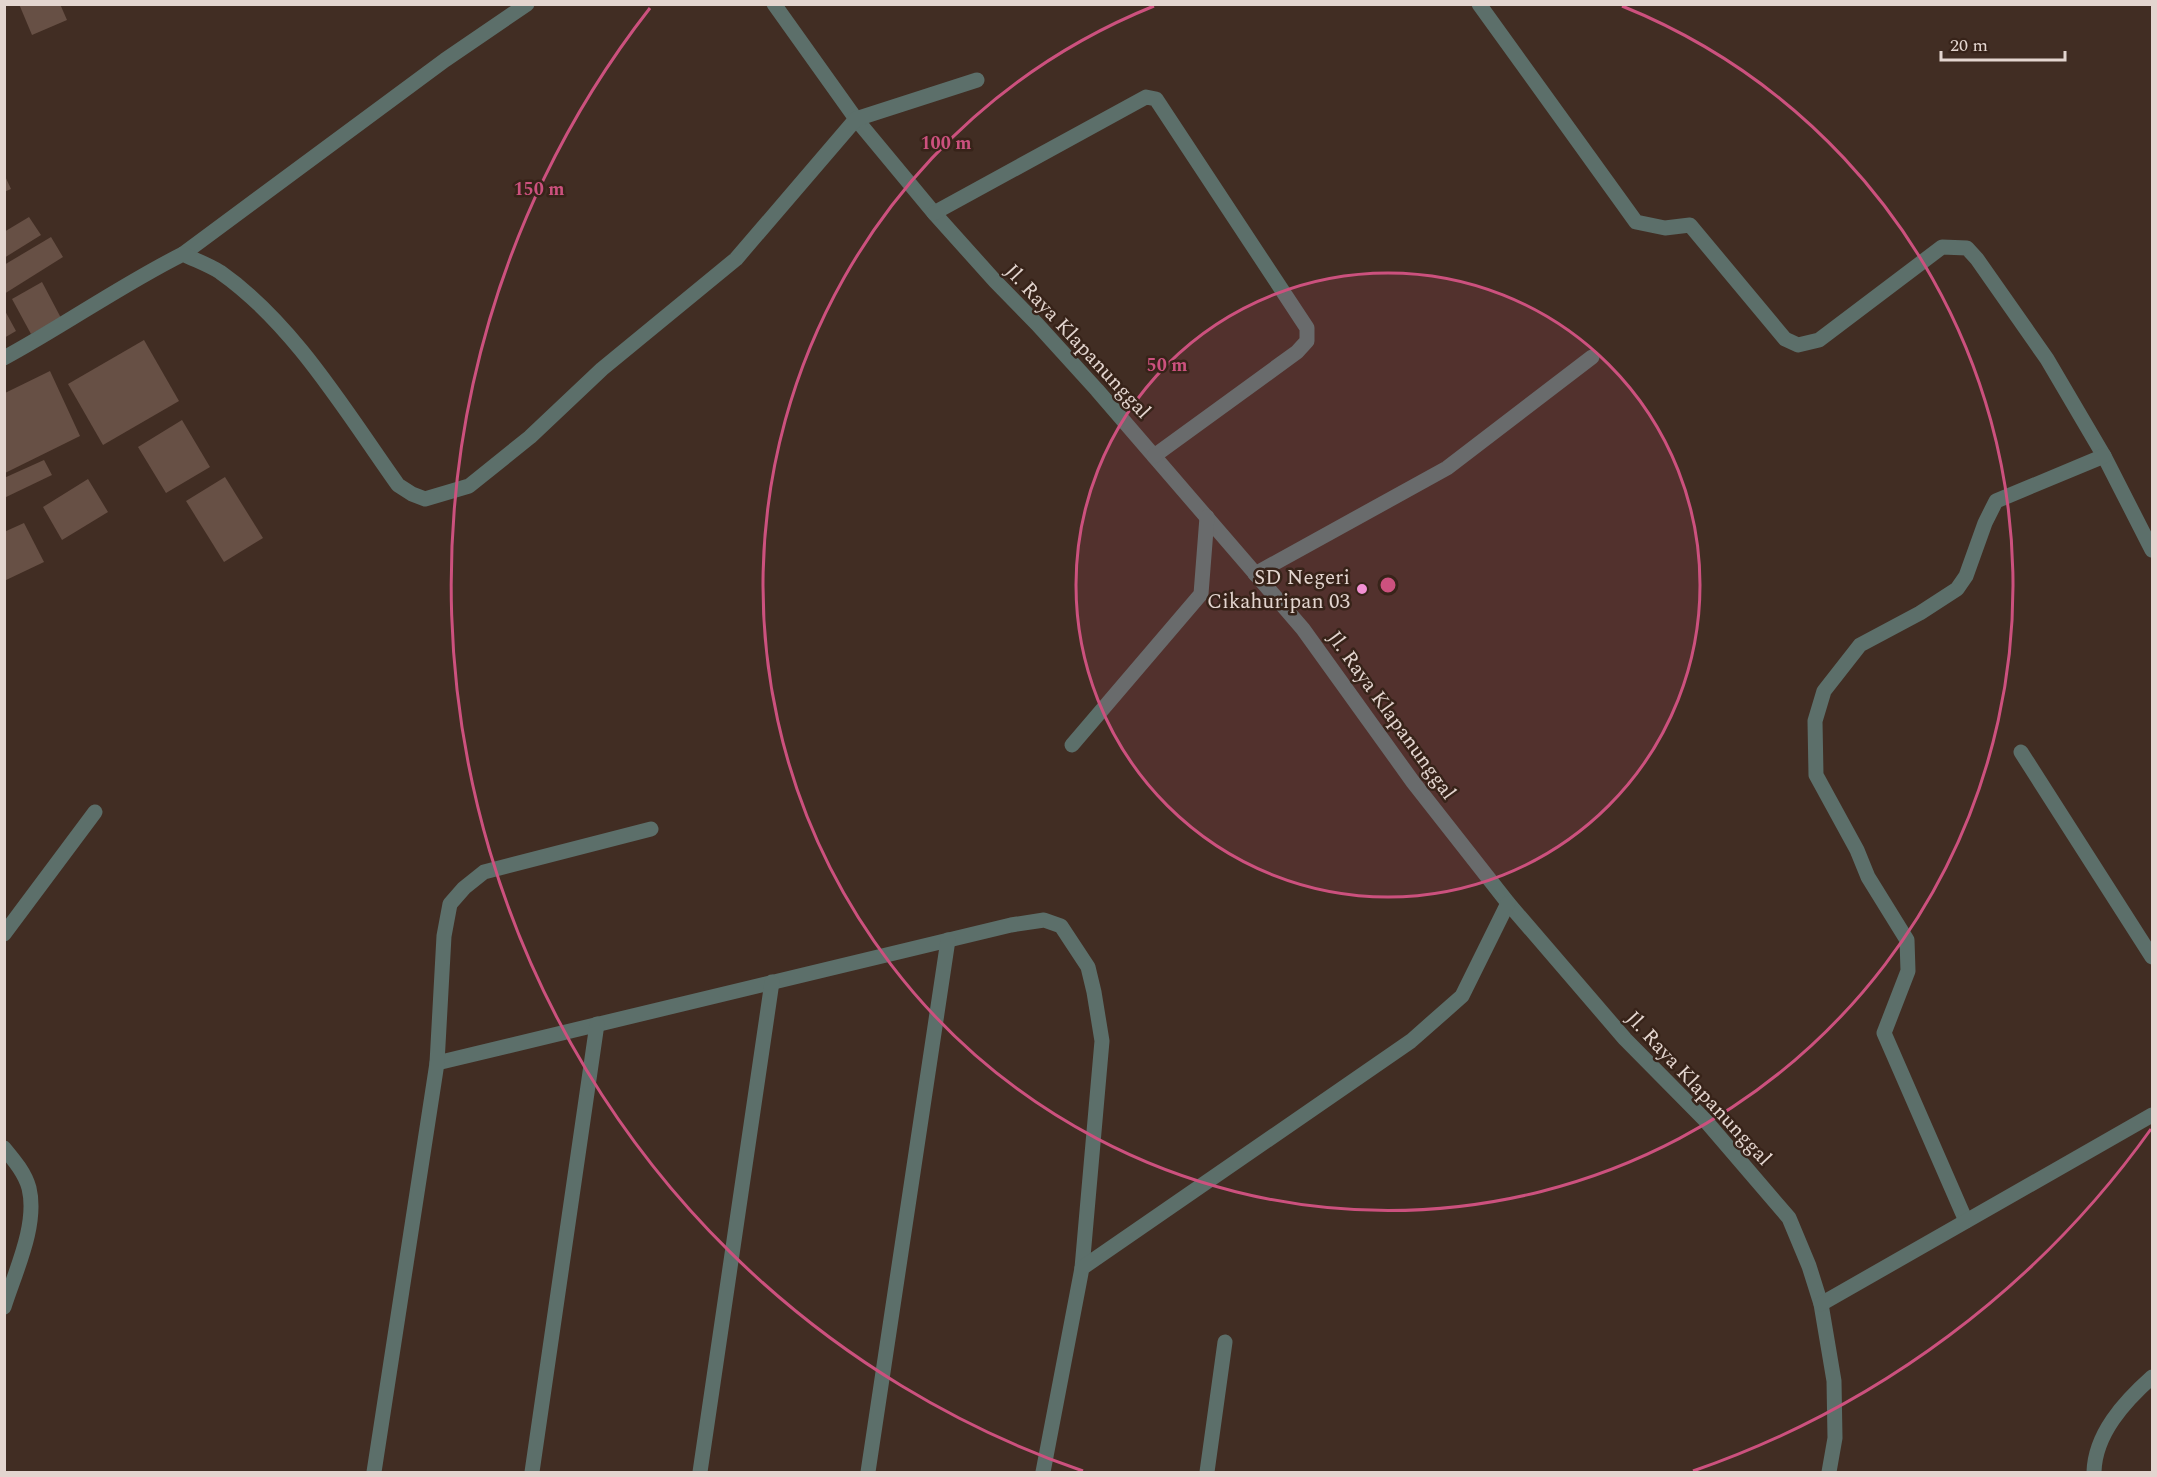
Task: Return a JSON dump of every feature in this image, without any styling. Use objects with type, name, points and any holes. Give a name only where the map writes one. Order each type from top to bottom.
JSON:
[{"type":"street","points":[[4,358],[51,333],[156,267],[183,254],[445,60],[527,4]]},
{"type":"street","name":"Jl. Raya Klapanunggal","points":[[774,4],[856,119],[934,213],[994,281],[1052,340],[1303,629],[1413,782],[1508,903],[1625,1039],[1705,1120],[1789,1218],[1809,1266],[1821,1304],[1834,1381],[1834,1438],[1829,1473]]},
{"type":"street","points":[[1479,4],[1636,222],[1665,228],[1690,225],[1785,339],[1798,345],[1819,340],[1942,247],[1966,248],[1977,259],[2047,359],[2104,456],[2152,550]]},
{"type":"street","points":[[183,254],[219,271],[264,310],[308,359],[398,485],[425,499],[469,486],[530,437],[602,369],[736,259],[856,119],[977,80]]},
{"type":"street","points":[[934,213],[1141,100],[1156,99],[1307,328],[1307,341],[1297,352],[1154,456]]},
{"type":"street","points":[[1255,574],[1447,468],[1592,357]]},
{"type":"street","points":[[1966,1221],[1884,1033],[1908,971],[1906,940],[1869,877],[1857,850],[1816,775],[1815,721],[1824,691],[1860,645],[1920,613],[1957,589],[1966,576],[1985,523],[1996,501],[2104,456]]},
{"type":"street","points":[[1072,745],[1201,594],[1207,517]]},
{"type":"street","points":[[2021,752],[2152,957]]},
{"type":"street","points":[[4,934],[95,812]]},
{"type":"street","points":[[374,1473],[437,1063],[444,936],[450,904],[464,888],[484,872],[651,829]]},
{"type":"street","points":[[1082,1268],[1411,1041],[1462,996],[1508,903]]},
{"type":"street","points":[[437,1063],[1011,925],[1044,920],[1061,926],[1088,967],[1102,1041],[1082,1268],[1042,1473]]},
{"type":"street","points":[[868,1473],[948,940]]},
{"type":"street","points":[[700,1473],[772,982]]},
{"type":"street","points":[[532,1473],[597,1024]]},
{"type":"street","points":[[1821,1304],[2152,1115]]},
{"type":"street","points":[[4,1149],[17,1164],[29,1188],[32,1219],[4,1307]]},
{"type":"street","points":[[1207,1473],[1225,1342]]},
{"type":"street","points":[[2094,1473],[2104,1431],[2137,1391],[2152,1377]]},
{"type":"building","points":[[19,4],[60,4],[67,20],[32,35]]},
{"type":"building","points":[[4,174],[11,189],[4,192]]},
{"type":"building","points":[[29,217],[41,235],[4,258],[4,232]]},
{"type":"building","points":[[51,237],[63,257],[4,294],[4,265]]},
{"type":"building","points":[[42,282],[61,318],[31,334],[12,299]]},
{"type":"building","points":[[4,309],[16,331],[4,338]]},
{"type":"building","points":[[144,340],[179,401],[103,445],[68,384]]},
{"type":"building","points":[[50,371],[80,436],[5,473],[5,393]]},
{"type":"building","points":[[182,420],[210,467],[166,493],[138,447]]},
{"type":"building","points":[[44,460],[52,475],[4,498],[4,478]]},
{"type":"building","points":[[225,477],[263,538],[224,562],[186,501]]},
{"type":"building","points":[[88,479],[108,512],[62,540],[43,507]]},
{"type":"building","points":[[24,523],[44,562],[4,581],[4,532]]},
{"type":"place","name":"SD Negeri Cikahuripan 03","points":[[1362,589]]}]
